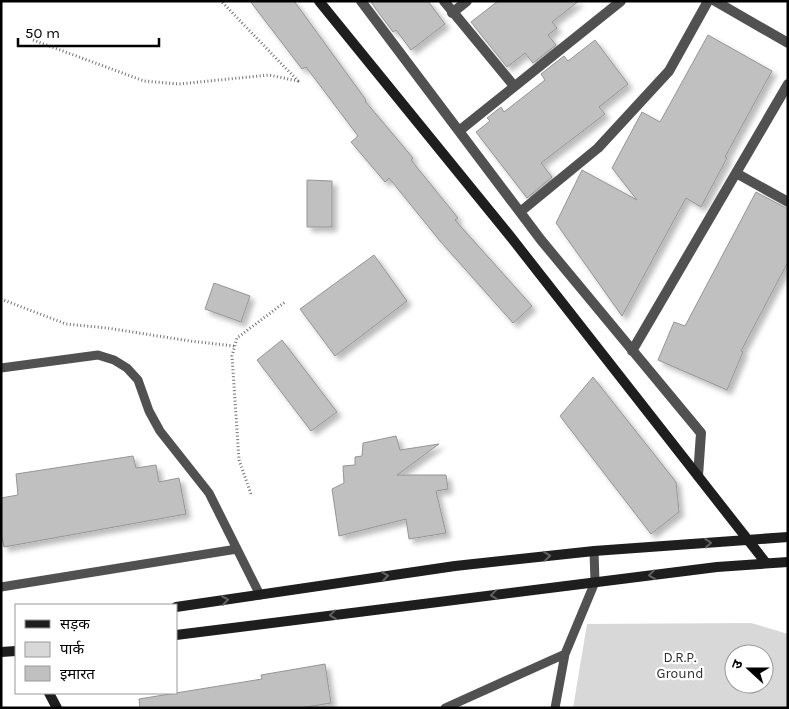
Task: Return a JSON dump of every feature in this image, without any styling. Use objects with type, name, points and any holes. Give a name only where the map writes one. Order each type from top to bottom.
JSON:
[{"type":"main road","points":[[319,1],[510,236],[766,563]]},
{"type":"main road","points":[[178,607],[454,566],[594,551],[788,537]]},
{"type":"main road","points":[[178,635],[717,567],[788,562]]},
{"type":"main road","points":[[1,652],[15,651]]},
{"type":"main road","points":[[50,694],[57,708]]},
{"type":"street","points":[[361,1],[520,212],[701,433],[698,476]]},
{"type":"street","points":[[444,1],[514,86]]},
{"type":"street","points":[[452,13],[467,1]]},
{"type":"street","points":[[459,131],[621,1]]},
{"type":"street","points":[[520,212],[598,148],[669,71],[708,1]]},
{"type":"street","points":[[714,1],[788,43]]},
{"type":"street","points":[[632,350],[788,84]]},
{"type":"street","points":[[736,173],[788,202]]},
{"type":"lane","points":[[1,368],[98,355],[114,360],[127,368],[138,380],[149,411],[160,430],[209,494],[260,595]]},
{"type":"lane","points":[[1,587],[237,549]]},
{"type":"lane","points":[[555,708],[565,654],[595,582],[594,551]]},
{"type":"lane","points":[[445,708],[565,654]]},
{"type":"path","points":[[33,40],[144,81],[179,84],[268,75],[298,81],[221,1]]},
{"type":"path","points":[[1,299],[66,324],[106,328],[190,342],[234,346]]},
{"type":"path","points":[[251,494],[239,460],[232,356],[237,338],[284,302]]},
{"type":"green space","name":"D.R.P. Ground","points":[[751,623],[788,634],[788,708],[573,708],[587,624]]},
{"type":"building","points":[[250,1],[294,1],[365,101],[413,158],[411,160],[458,218],[455,220],[532,306],[513,323],[440,241],[389,178],[385,182],[351,142],[358,136],[306,67],[302,69]]},
{"type":"building","points":[[370,1],[428,1],[445,24],[411,50],[396,30],[393,32]]},
{"type":"building","points":[[498,1],[579,1],[552,22],[557,28],[548,35],[556,45],[533,63],[525,53],[507,67],[471,22]]},
{"type":"building","points":[[708,35],[772,71],[725,157],[727,158],[701,207],[686,198],[622,316],[556,223],[582,170],[637,200],[612,168],[642,112],[660,122]]},
{"type":"building","points":[[595,40],[628,84],[599,107],[605,114],[541,163],[552,177],[527,198],[476,132],[490,121],[487,118],[501,107],[504,112],[545,80],[541,74],[564,56],[568,61]]},
{"type":"building","points":[[307,180],[332,181],[332,227],[307,227]]},
{"type":"building","points":[[756,192],[788,209],[788,262],[741,351],[743,352],[727,390],[658,360],[674,322],[685,326]]},
{"type":"building","points":[[374,255],[407,301],[335,356],[300,309]]},
{"type":"building","points":[[214,283],[250,296],[241,322],[205,309]]},
{"type":"building","points":[[282,340],[337,412],[311,431],[257,360]]},
{"type":"building","points":[[593,377],[676,482],[679,512],[651,534],[560,416]]},
{"type":"building","points":[[396,436],[400,450],[439,444],[397,475],[446,475],[448,489],[436,491],[446,533],[409,539],[406,519],[339,536],[332,489],[344,483],[343,466],[355,465],[355,457],[362,456],[363,443]]},
{"type":"building","points":[[133,456],[136,468],[156,465],[159,482],[179,478],[186,514],[4,547],[1,532],[1,498],[18,495],[16,474]]},
{"type":"building","points":[[325,664],[331,703],[300,708],[140,708],[139,699],[262,679],[261,675]]}]
